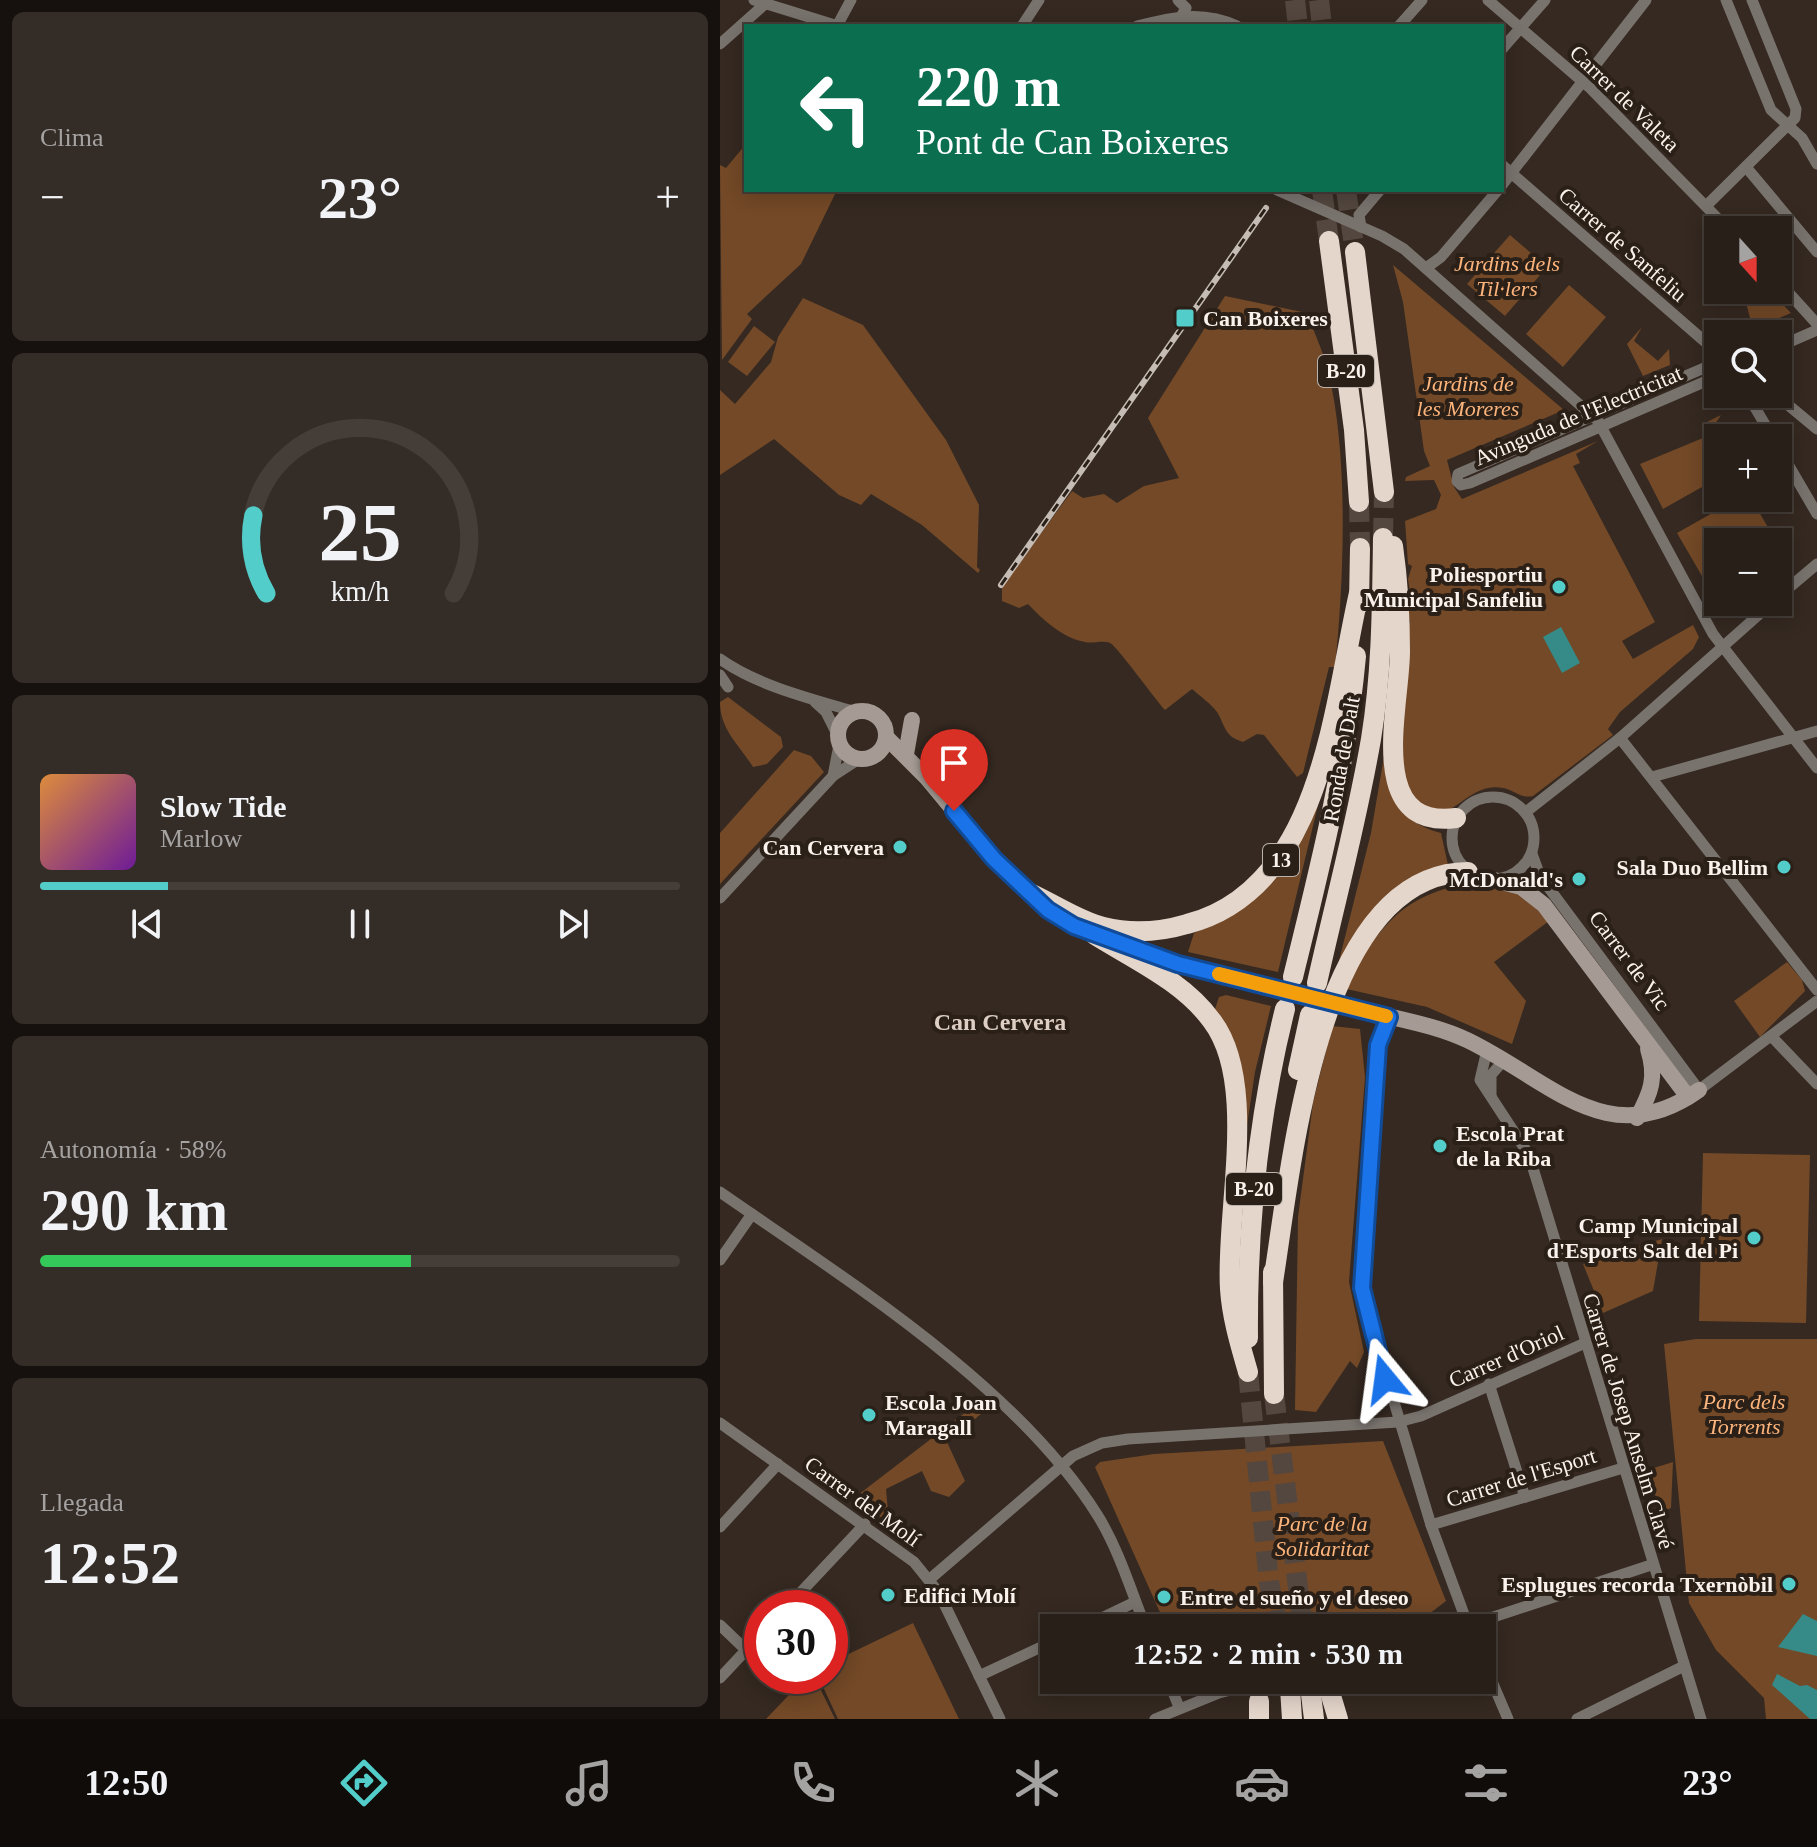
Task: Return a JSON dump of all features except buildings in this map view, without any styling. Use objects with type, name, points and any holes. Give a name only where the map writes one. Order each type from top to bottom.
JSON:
[{"type":"highway","name":"B-20","points":[[1329,241],[1354,430],[1359,502]]},
{"type":"highway","name":"B-20","points":[[1355,252],[1385,488]]},
{"type":"highway","name":"Ronda de Dalt","points":[[1317,983],[1356,822],[1371,737],[1382,636],[1387,537],[1400,653],[1395,773],[1402,798],[1414,812],[1429,819],[1456,818]]},
{"type":"highway","name":"Ronda de Dalt","points":[[1293,977],[1332,816],[1348,731],[1360,548]]},
{"type":"highway","name":"13","points":[[1032,894],[1094,924],[1141,931],[1180,926],[1210,917],[1259,885],[1290,845],[1306,807],[1323,750],[1359,593]]},
{"type":"highway","points":[[1273,1282],[1311,1070],[1345,965],[1373,925],[1398,900],[1435,877],[1468,872]]},
{"type":"highway","name":"B-20","points":[[1095,935],[1185,993],[1213,1021],[1226,1045],[1236,1083],[1230,1287],[1235,1329],[1248,1372],[1250,1222],[1259,1150],[1285,1009]]},
{"type":"highway","name":"B-20","points":[[1274,1394],[1273,1282],[1284,1145],[1310,1015]]},
{"type":"highway","points":[[1292,1719],[1307,1694]]},
{"type":"highway","points":[[1311,1694],[1314,1719]]},
{"type":"highway","points":[[1315,1694],[1338,1719]]},
{"type":"street","points":[[839,24],[851,0]]},
{"type":"street","points":[[1023,24],[1039,0]]},
{"type":"street","points":[[1178,0],[1186,8],[1186,15]]},
{"type":"street","points":[[1401,24],[1422,0]]},
{"type":"street","name":"Carrer de Valeta","points":[[1488,0],[1582,81],[1716,216]]},
{"type":"street","points":[[1504,47],[1545,0]]},
{"type":"street","points":[[1506,169],[1646,0]]},
{"type":"street","points":[[1726,0],[1771,110],[1790,125],[1817,164]]},
{"type":"street","points":[[1706,206],[1790,125],[1796,109],[1752,0]]},
{"type":"street","points":[[720,44],[759,2],[831,24]]},
{"type":"street","points":[[1186,15],[1198,24]]},
{"type":"street","points":[[1146,24],[1186,15],[1218,18],[1232,24]]},
{"type":"street","points":[[1746,167],[1817,252]]},
{"type":"street","name":"Carrer de Sanfeliu","points":[[1506,169],[1704,341]]},
{"type":"street","points":[[1282,192],[1395,244],[1593,416],[1721,646],[1817,768]]},
{"type":"street","points":[[1361,227],[1359,215],[1378,192]]},
{"type":"street","points":[[1426,268],[1441,257],[1496,192]]},
{"type":"street","points":[[1792,296],[1817,324]]},
{"type":"street","points":[[1792,341],[1817,330]]},
{"type":"street","name":"Avinguda de l'Electricitat","points":[[1704,368],[1458,474],[1457,481],[1461,485],[1470,483],[1704,382]]},
{"type":"street","points":[[1792,408],[1817,429]]},
{"type":"street","points":[[1792,471],[1817,514]]},
{"type":"street","points":[[1792,585],[1817,564]]},
{"type":"street","points":[[1526,812],[1620,738],[1756,616]]},
{"type":"street","points":[[720,898],[833,776],[882,749],[886,737],[884,725],[874,715],[811,699],[724,663],[724,680]]},
{"type":"street","points":[[811,699],[826,712],[848,756],[908,757]]},
{"type":"street","points":[[833,776],[843,720],[856,712]]},
{"type":"street","points":[[908,757],[912,720]]},
{"type":"street","points":[[1652,777],[1817,731]]},
{"type":"street","points":[[886,737],[908,757],[994,859],[1062,919],[1095,935],[1178,964],[1441,1029],[1505,1059],[1593,1110],[1609,1116],[1637,1118],[1661,1112],[1694,1093],[1817,1001]]},
{"type":"street","points":[[1620,738],[1817,990]]},
{"type":"street","points":[[1491,798],[1513,802],[1526,812],[1534,829],[1532,854],[1517,872],[1494,880],[1468,872],[1452,848],[1456,818],[1468,806],[1491,798]]},
{"type":"street","name":"Carrer de Vic","points":[[1532,854],[1540,876],[1694,1093]]},
{"type":"street","name":"Carrer de Vic","points":[[1494,880],[1521,887],[1544,905],[1646,1039],[1694,1093]]},
{"type":"street","points":[[1389,1017],[1378,1045],[1362,1288],[1367,1317],[1398,1422],[1462,1614]]},
{"type":"street","points":[[1772,1037],[1817,1084]]},
{"type":"street","name":"Carrer de Vic","points":[[1637,1118],[1652,1089],[1654,1078],[1646,1039]]},
{"type":"street","name":"Carrer de Josep Anselm Clavé","points":[[1487,1050],[1479,1074],[1529,1155],[1651,1565],[1701,1719]]},
{"type":"street","points":[[1491,1097],[1491,1075],[1505,1059]]},
{"type":"street","points":[[720,1192],[936,1348],[1060,1465],[1100,1521],[1140,1614]]},
{"type":"street","points":[[720,1260],[752,1214]]},
{"type":"street","name":"Carrer d'Oriol","points":[[930,1579],[1060,1465],[1092,1447],[1128,1439],[1398,1422],[1421,1416],[1585,1343]]},
{"type":"street","points":[[1489,1384],[1525,1497]]},
{"type":"street","name":"Carrer del Molí","points":[[720,1423],[903,1552],[930,1579],[1000,1719]]},
{"type":"street","points":[[720,1527],[778,1464]]},
{"type":"street","name":"Carrer de l'Esport","points":[[1431,1525],[1623,1468]]},
{"type":"street","points":[[803,1590],[865,1524]]},
{"type":"street","points":[[1496,1617],[1651,1565]]},
{"type":"street","points":[[1110,1614],[1135,1602]]},
{"type":"street","points":[[720,1625],[744,1648]]},
{"type":"street","points":[[979,1676],[1040,1648]]},
{"type":"street","points":[[720,1678],[744,1652]]},
{"type":"street","points":[[1577,1719],[1684,1666]]},
{"type":"street","points":[[1496,1691],[1508,1719]]},
{"type":"street","points":[[1174,1694],[1179,1707]]},
{"type":"street","points":[[1155,1719],[1179,1707],[1223,1694]]},
{"type":"green space","points":[[744,146],[744,192],[836,192],[801,264],[747,314],[752,319],[722,360],[720,165],[726,168]]},
{"type":"green space","name":"Jardins dels Til·lers","points":[[1510,235],[1547,267],[1505,316],[1467,284]]},
{"type":"green space","name":"Jardins de les Moreres","points":[[1393,265],[1564,410],[1447,460],[1454,487],[1462,499],[1598,441],[1576,454],[1580,463],[1573,466],[1655,622],[1622,641],[1633,659],[1693,625],[1699,637],[1693,649],[1620,712],[1608,729],[1613,735],[1533,796],[1503,788],[1487,788],[1445,812],[1417,807],[1401,774],[1406,624],[1410,623],[1408,610],[1412,606],[1408,579],[1412,566],[1408,564],[1405,521],[1436,509],[1441,495],[1434,480],[1405,481],[1406,477],[1430,466],[1424,451],[1403,302]]},
{"type":"green space","points":[[1569,285],[1606,317],[1563,367],[1526,334]]},
{"type":"green space","points":[[1225,296],[1307,313],[1326,364],[1335,404],[1343,518],[1335,667],[1329,667],[1303,773],[1297,777],[1264,735],[1257,734],[1243,742],[1232,737],[1215,709],[1192,689],[1165,710],[1110,643],[1069,637],[1028,604],[1019,608],[1002,601],[1002,586],[1072,491],[1083,498],[1104,494],[1117,503],[1144,486],[1179,478],[1148,418]]},
{"type":"green space","points":[[803,298],[863,325],[946,440],[979,505],[978,573],[922,525],[871,494],[861,505],[839,495],[774,439],[720,475],[720,390],[735,404],[771,362],[778,337]]},
{"type":"green space","points":[[1746,304],[1782,304],[1791,313],[1774,320],[1751,320]]},
{"type":"green space","points":[[754,326],[775,342],[747,376],[728,362]]},
{"type":"green space","points":[[1642,327],[1634,341],[1658,361],[1669,349],[1670,365],[1643,376],[1627,344]]},
{"type":"green space","points":[[1721,415],[1715,424],[1705,423]]},
{"type":"green space","points":[[1704,430],[1704,486],[1663,509],[1640,464],[1703,438]]},
{"type":"green space","points":[[1714,512],[1759,512],[1768,528],[1704,528],[1702,576],[1677,533]]},
{"type":"green space","points":[[728,697],[781,737],[783,747],[767,764],[753,767],[727,729],[720,702]]},
{"type":"green space","points":[[1389,727],[1393,793],[1408,817],[1441,833],[1448,865],[1338,965],[1371,833]]},
{"type":"green space","points":[[794,750],[811,756],[824,772],[720,884],[720,833]]},
{"type":"green space","points":[[1318,805],[1278,972],[1188,952],[1194,933],[1242,907],[1271,882]]},
{"type":"green space","points":[[1468,884],[1513,890],[1549,921],[1494,962],[1526,1001],[1512,1044],[1427,1007],[1342,988],[1379,934],[1406,907],[1444,889]]},
{"type":"green space","points":[[1787,962],[1802,980],[1805,991],[1760,1037],[1734,1001]]},
{"type":"green space","points":[[1226,995],[1271,1006],[1255,1072],[1240,1172],[1215,1009],[1219,997]]},
{"type":"green space","points":[[1332,1026],[1360,1029],[1365,1077],[1349,1282],[1364,1352],[1357,1368],[1350,1361],[1316,1412],[1295,1410],[1298,1217],[1313,1103]]},
{"type":"green space","name":"Camp Municipal d'Esports Salt del Pi","points":[[1703,1153],[1810,1155],[1806,1323],[1699,1321]]},
{"type":"green space","points":[[1662,1239],[1653,1291],[1603,1313],[1583,1264]]},
{"type":"green space","name":"Parc dels Torrents","points":[[1696,1339],[1817,1339],[1817,1719],[1766,1719],[1764,1698],[1716,1650],[1689,1603],[1664,1344]]},
{"type":"green space","points":[[979,1402],[987,1409],[947,1442],[965,1481],[949,1497],[931,1491],[922,1471],[886,1489],[889,1523],[854,1498]]},
{"type":"green space","name":"Parc de la Solidaritat","points":[[1383,1441],[1446,1601],[1429,1614],[1161,1614],[1095,1467],[1100,1462],[1154,1454]]},
{"type":"green space","points":[[1673,1462],[1671,1508],[1661,1512],[1647,1470]]},
{"type":"green space","points":[[913,1623],[959,1719],[838,1719],[826,1694],[848,1694],[848,1654]]},
{"type":"green space","points":[[790,1694],[823,1694],[835,1719],[766,1719]]},
{"type":"water","points":[[1561,627],[1580,663],[1562,673],[1543,637]]},
{"type":"water","points":[[1803,1614],[1817,1621],[1817,1656],[1778,1647]]},
{"type":"water","points":[[1777,1674],[1800,1686],[1807,1685],[1817,1690],[1817,1719],[1810,1719],[1772,1685]]},
{"type":"tunnel","points":[[1295,0],[1298,24]]},
{"type":"tunnel","points":[[1319,0],[1322,24]]},
{"type":"tunnel","points":[[1322,192],[1329,241]]},
{"type":"tunnel","points":[[1346,192],[1355,252]]},
{"type":"tunnel","points":[[1383,538],[1384,492]]},
{"type":"tunnel","points":[[1359,502],[1360,548]]},
{"type":"tunnel","points":[[1248,1372],[1269,1582],[1275,1614]]},
{"type":"tunnel","points":[[1274,1394],[1301,1614]]},
{"type":"railway","points":[[1001,585],[1266,208]]},
{"type":"slow traffic","points":[[1219,974],[1386,1016]]},
{"type":"place","name":"Can Boixeres","points":[[1185,318]]},
{"type":"place","name":"Poliesportiu Municipal Sanfeliu","points":[[1559,587]]},
{"type":"place","name":"Can Cervera","points":[[900,847]]},
{"type":"place","name":"Sala Duo Bellim","points":[[1784,867]]},
{"type":"place","name":"McDonald's","points":[[1579,879]]},
{"type":"place","name":"Escola Prat de la Riba","points":[[1440,1146]]},
{"type":"place","name":"Camp Municipal d'Esports Salt del Pi","points":[[1754,1238]]},
{"type":"place","name":"Escola Joan Maragall","points":[[869,1415]]},
{"type":"place","name":"Esplugues recorda Txernòbil","points":[[1789,1584]]},
{"type":"place","name":"Edifici Molí","points":[[888,1595]]},
{"type":"place","name":"Entre el sueño y el deseo","points":[[1164,1597]]},
{"type":"district","name":"Can Cervera","points":[[1000,1022]]},
{"type":"route","points":[[954,811],[994,859],[1048,910],[1074,926],[1178,964],[1389,1017],[1378,1045],[1362,1251],[1364,1302],[1385,1379]]}]
